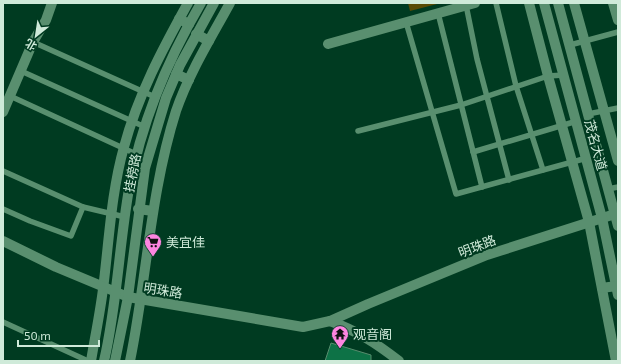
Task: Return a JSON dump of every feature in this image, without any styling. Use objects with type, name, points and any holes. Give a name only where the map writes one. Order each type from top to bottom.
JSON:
[{"type":"street","points":[[6,103],[33,42],[46,20],[52,3]]},
{"type":"street","points":[[89,361],[103,288],[111,215],[123,149],[142,91],[157,58],[188,3]]},
{"type":"street","name":"挂榜路","points":[[104,361],[125,217],[136,154],[154,97],[175,48],[201,3]]},
{"type":"street","name":"挂榜路","points":[[115,361],[128,297],[138,209],[145,168],[166,98],[176,74],[196,34],[214,3]]},
{"type":"street","points":[[130,361],[138,324],[153,211],[165,151],[177,110],[189,80],[230,3]]},
{"type":"street","points":[[529,3],[589,222],[616,361]]},
{"type":"street","name":"茂名大道","points":[[544,3],[587,158],[602,218],[617,290]]},
{"type":"street","name":"茂名大道","points":[[558,3],[588,114],[613,188],[615,214],[618,226]]},
{"type":"street","points":[[574,3],[618,161]]},
{"type":"street","points":[[613,3],[618,20]]},
{"type":"street","points":[[328,44],[471,4]]},
{"type":"street","points":[[179,19],[189,24]]},
{"type":"street","points":[[196,34],[209,41]]},
{"type":"street","points":[[176,74],[189,80]]},
{"type":"street","points":[[138,209],[153,211]]},
{"type":"street","name":"明珠路","points":[[3,241],[114,293],[140,300],[303,327],[330,321],[488,255],[615,214]]},
{"type":"street","points":[[602,288],[617,290]]},
{"type":"street","points":[[330,321],[355,331],[378,345],[399,361]]},
{"type":"lane","points":[[496,3],[516,86],[543,170]]},
{"type":"lane","points":[[471,4],[476,59],[509,180]]},
{"type":"lane","points":[[438,13],[482,187]]},
{"type":"lane","points":[[406,22],[456,194],[587,158]]},
{"type":"lane","points":[[570,45],[618,32]]},
{"type":"lane","points":[[33,42],[154,97]]},
{"type":"lane","points":[[21,70],[144,127]]},
{"type":"lane","points":[[358,131],[461,105],[548,76],[564,75]]},
{"type":"lane","points":[[6,103],[136,154]]},
{"type":"lane","points":[[588,114],[618,108]]},
{"type":"lane","points":[[473,152],[531,133],[577,121]]},
{"type":"lane","points":[[3,171],[83,207],[111,215],[125,217]]},
{"type":"lane","points":[[3,209],[71,236],[83,207]]},
{"type":"lane","points":[[3,322],[89,361]]},
{"type":"shaded area","points":[[408,3],[441,3],[410,11]]},
{"type":"building","name":"观音阁","points":[[331,343],[371,355],[371,361],[325,361]]},
{"type":"place","name":"美宜佳","points":[[153,257]]},
{"type":"place","name":"观音阁","points":[[340,349]]}]
